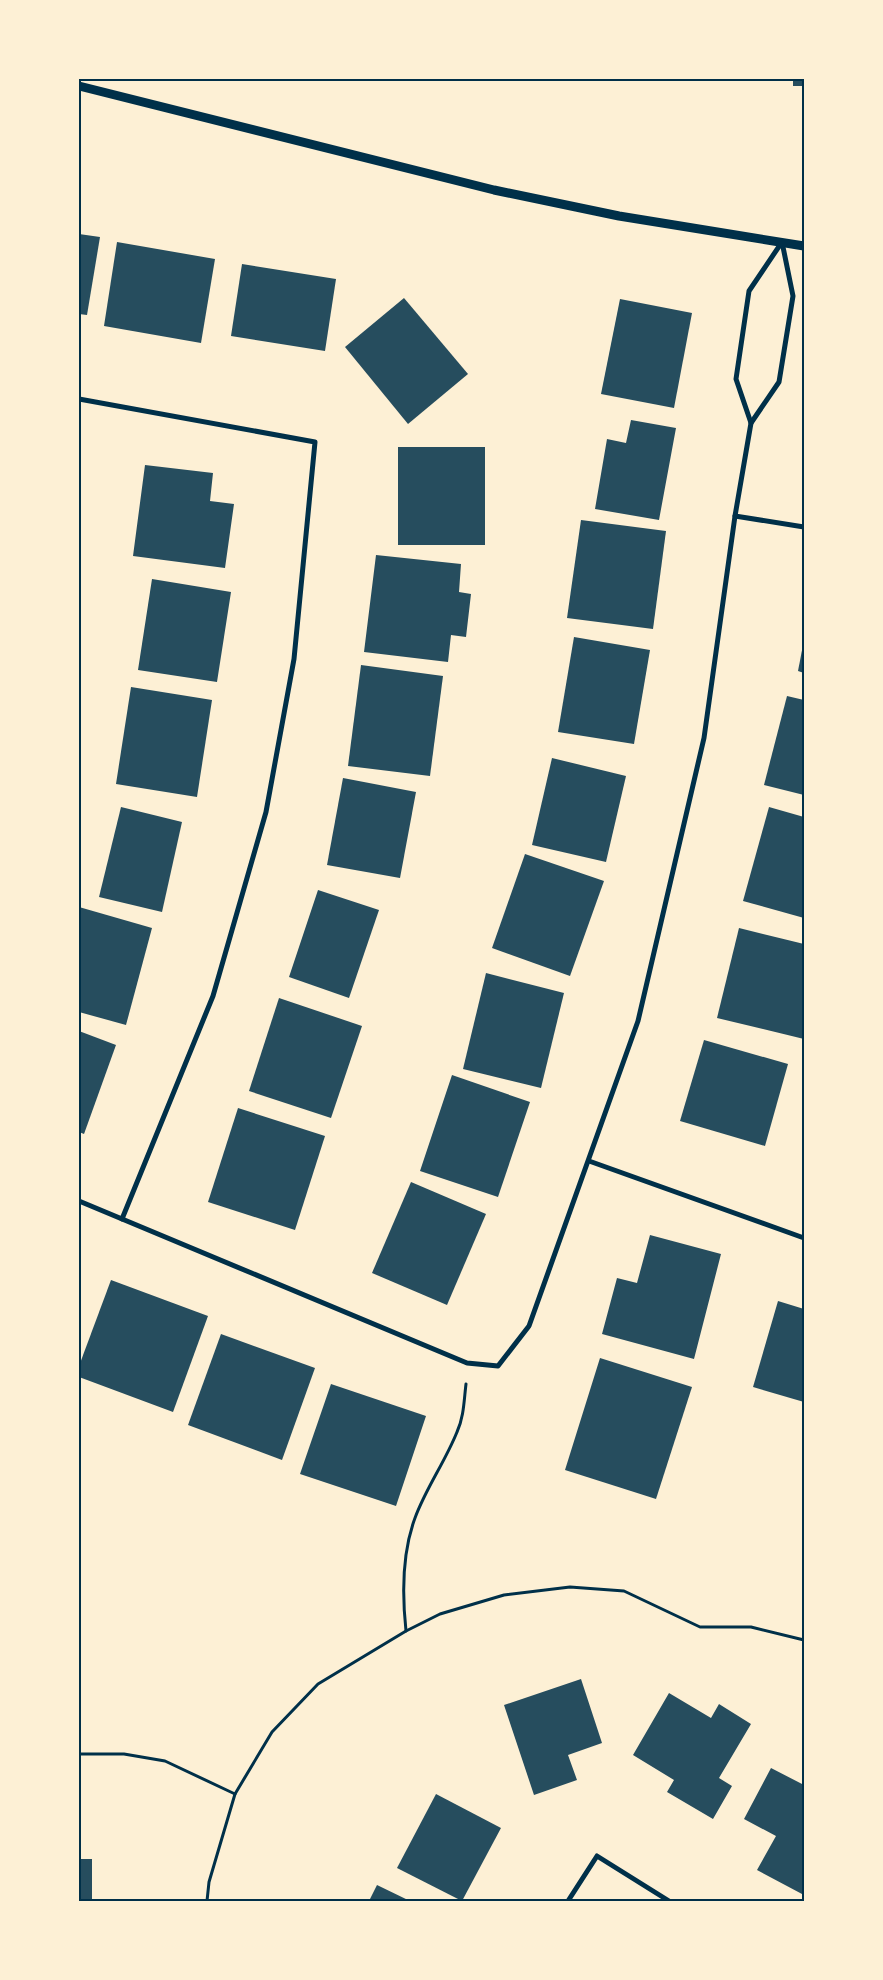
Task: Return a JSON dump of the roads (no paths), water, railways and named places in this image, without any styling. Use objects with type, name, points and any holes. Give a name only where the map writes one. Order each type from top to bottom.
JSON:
[{"type":"street","points":[[79,86],[494,190],[619,216],[804,246]]},
{"type":"street","points":[[751,423],[736,380],[750,291],[782,242]]},
{"type":"street","points":[[79,1201],[467,1363],[498,1366],[529,1326],[638,1021],[704,738],[735,516],[751,423],[779,382],[781,373],[793,296],[782,242]]},
{"type":"street","points":[[79,399],[315,442],[294,659],[266,812],[213,996],[122,1219]]},
{"type":"street","points":[[735,516],[804,527]]},
{"type":"street","points":[[589,1161],[804,1238]]},
{"type":"street","points":[[568,1901],[597,1856],[669,1901]]}]
